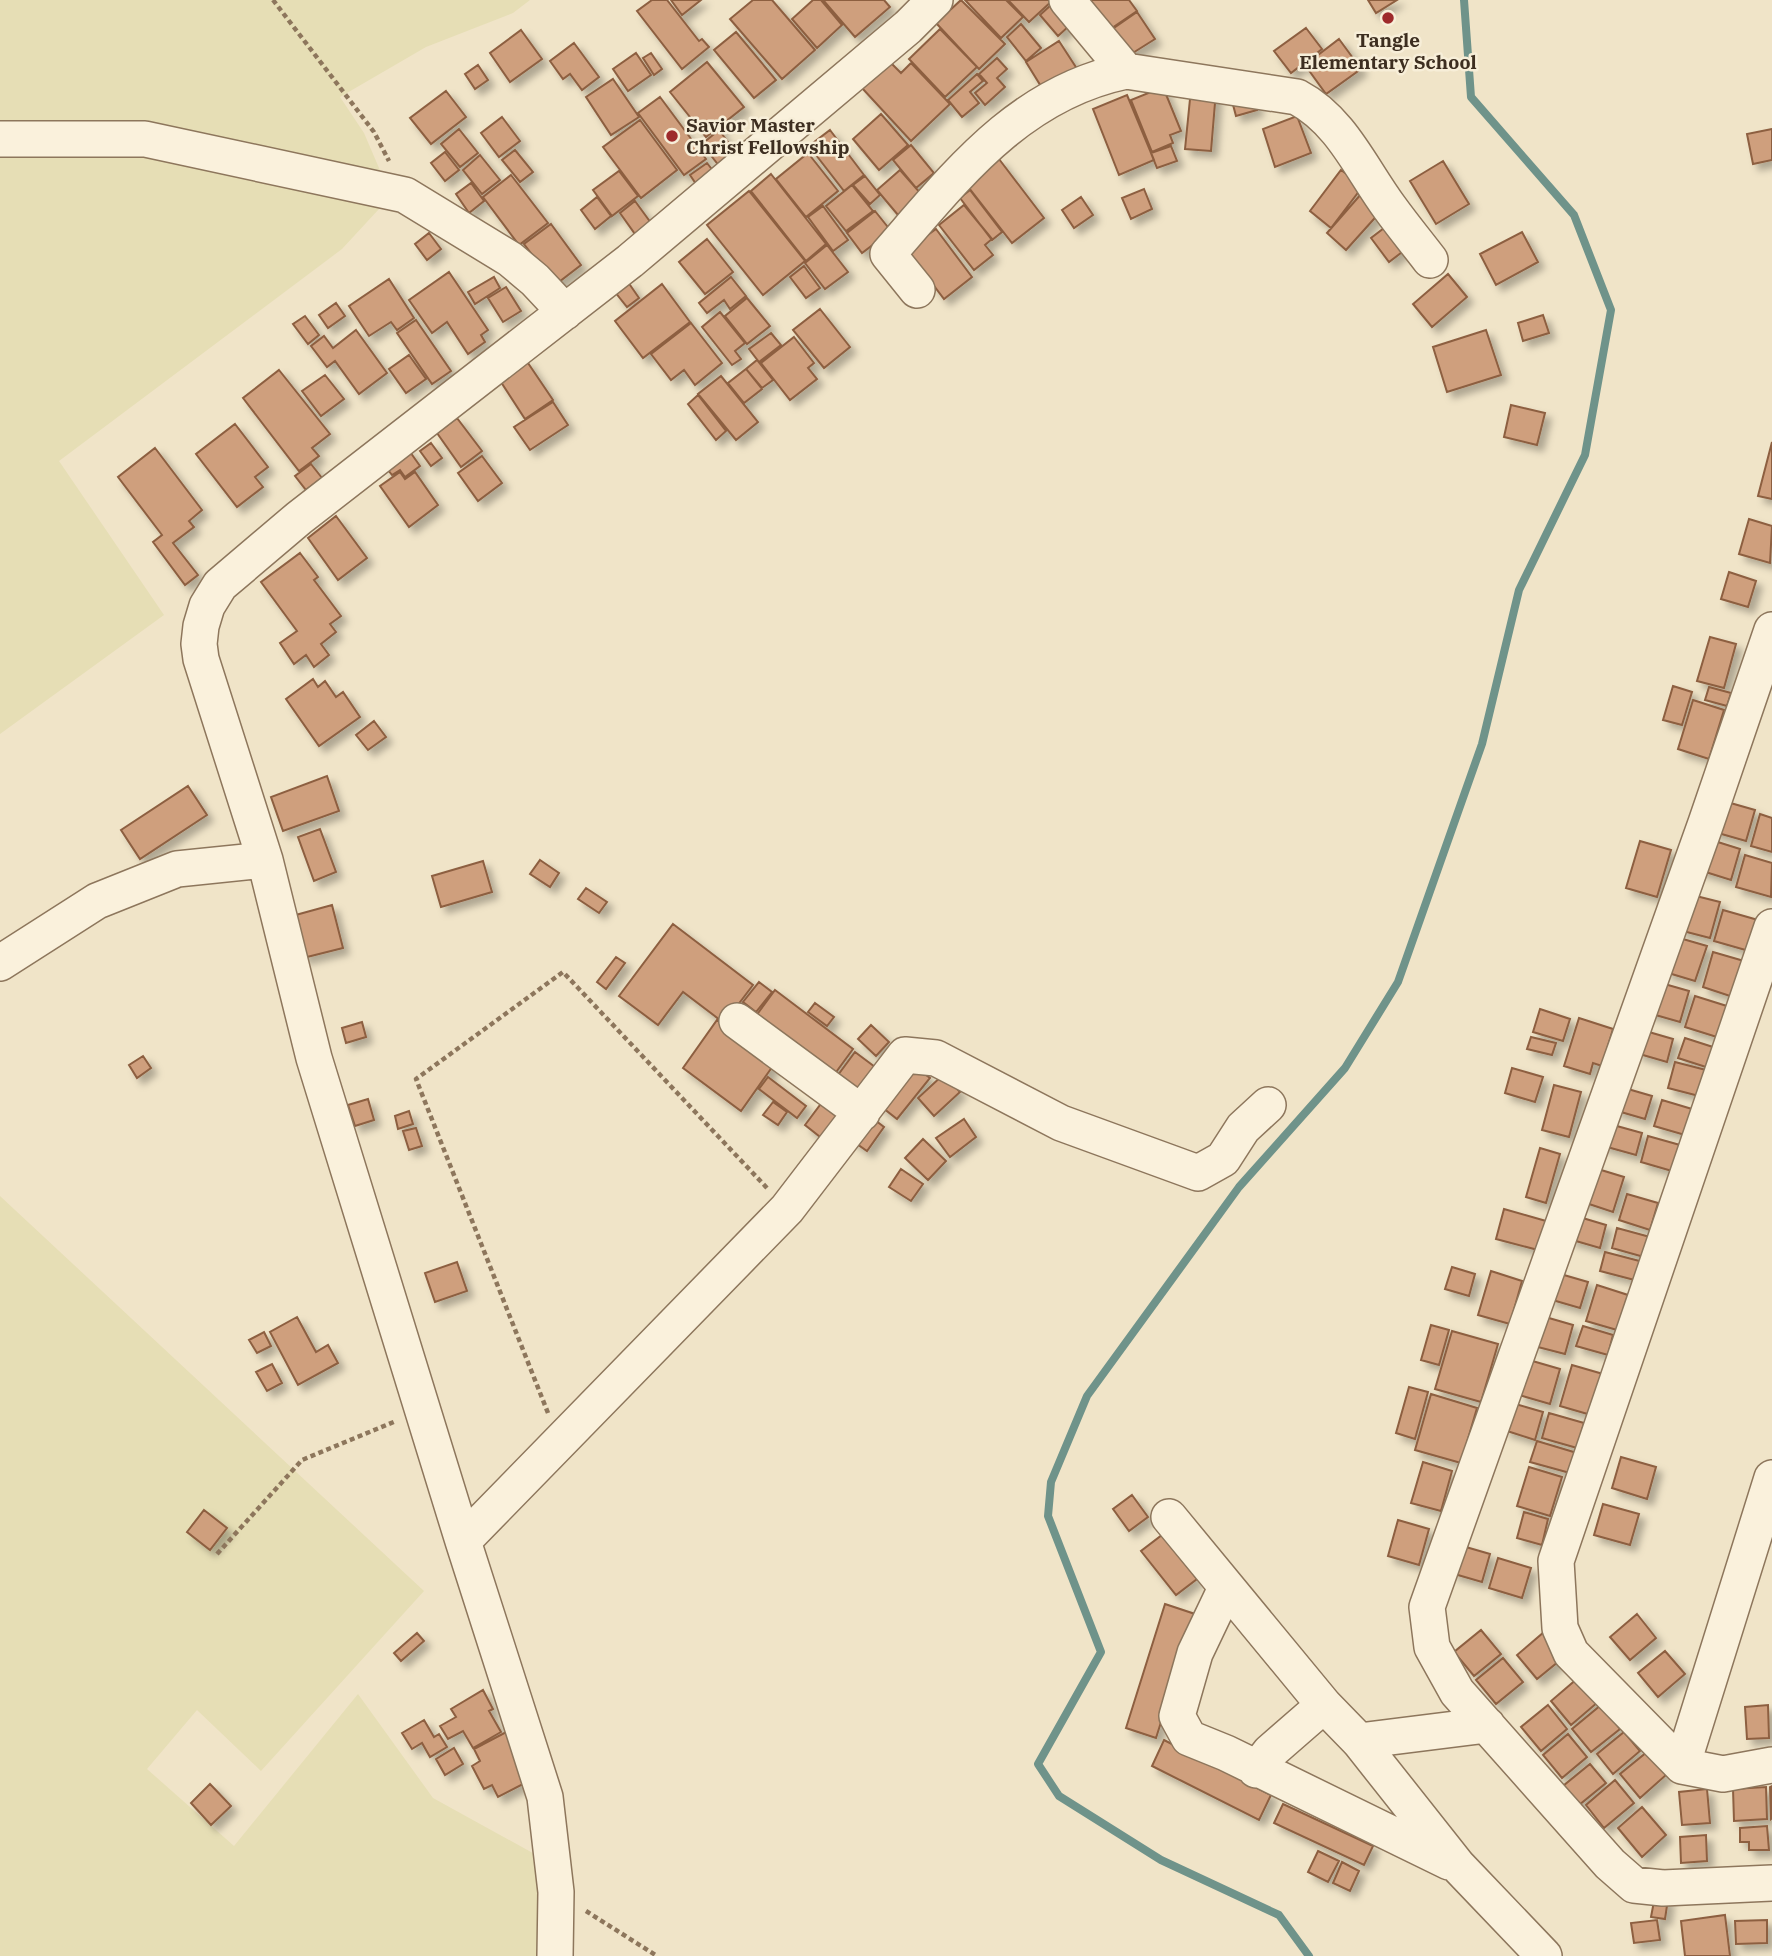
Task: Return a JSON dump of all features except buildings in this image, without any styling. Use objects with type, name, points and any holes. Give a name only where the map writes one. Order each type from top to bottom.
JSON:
[{"type":"street","points":[[555,1956],[556,1892],[545,1797],[314,1058],[265,860],[201,659],[200,635],[207,606],[220,585],[299,517],[630,261],[898,35],[935,0]]},
{"type":"street","points":[[1067,0],[1126,71]]},
{"type":"street","points":[[917,290],[888,254],[955,177],[1005,128],[1059,94],[1110,74],[1126,71],[1297,97],[1315,107],[1335,126],[1390,208],[1430,260]]},
{"type":"street","points":[[0,139],[145,139],[405,195],[510,259],[535,280],[565,312]]},
{"type":"street","points":[[1772,630],[1427,1607],[1432,1647],[1457,1692],[1610,1864],[1634,1885],[1663,1888],[1772,1883]]},
{"type":"street","points":[[0,963],[97,901],[177,869],[265,860]]},
{"type":"street","points":[[1772,927],[1556,1561],[1560,1628],[1571,1653],[1682,1766],[1723,1774],[1772,1765]]},
{"type":"street","points":[[737,1021],[862,1113]]},
{"type":"street","points":[[463,1541],[787,1209],[905,1055],[936,1058],[1061,1123],[1198,1173],[1223,1159],[1243,1128],[1268,1105]]},
{"type":"street","points":[[1682,1766],[1772,1478]]},
{"type":"street","points":[[1169,1517],[1324,1705],[1359,1741],[1458,1866],[1544,1956]]},
{"type":"street","points":[[1226,1588],[1195,1653],[1177,1716],[1189,1738],[1226,1753],[1256,1770],[1458,1866]]},
{"type":"street","points":[[1256,1770],[1270,1752],[1324,1705]]},
{"type":"street","points":[[1359,1741],[1487,1725]]},
{"type":"path","points":[[273,0],[374,132],[405,195]]},
{"type":"path","points":[[560,1442],[416,1079],[563,972],[787,1209]]},
{"type":"path","points":[[217,1553],[302,1460],[422,1410]]},
{"type":"path","points":[[556,1892],[657,1956]]},
{"type":"shaded area","points":[[0,0],[530,0],[513,13],[426,47],[340,97],[364,133],[391,196],[342,249],[59,461],[164,615],[0,734]]},
{"type":"shaded area","points":[[0,1196],[424,1591],[261,1771],[197,1710],[147,1769],[234,1846],[358,1694],[433,1798],[540,1857],[542,1956],[0,1956]]},
{"type":"waterway","points":[[1309,1956],[1279,1915],[1161,1860],[1059,1796],[1038,1764],[1101,1652],[1048,1516],[1051,1482],[1087,1396],[1239,1187],[1345,1068],[1398,982],[1482,744],[1519,590],[1585,455],[1611,310],[1574,215],[1471,97],[1464,0]]},
{"type":"place","name":"Tangle Elementary School","points":[[1388,18]]},
{"type":"place","name":"Savior Master Christ Fellowship","points":[[672,136]]}]
